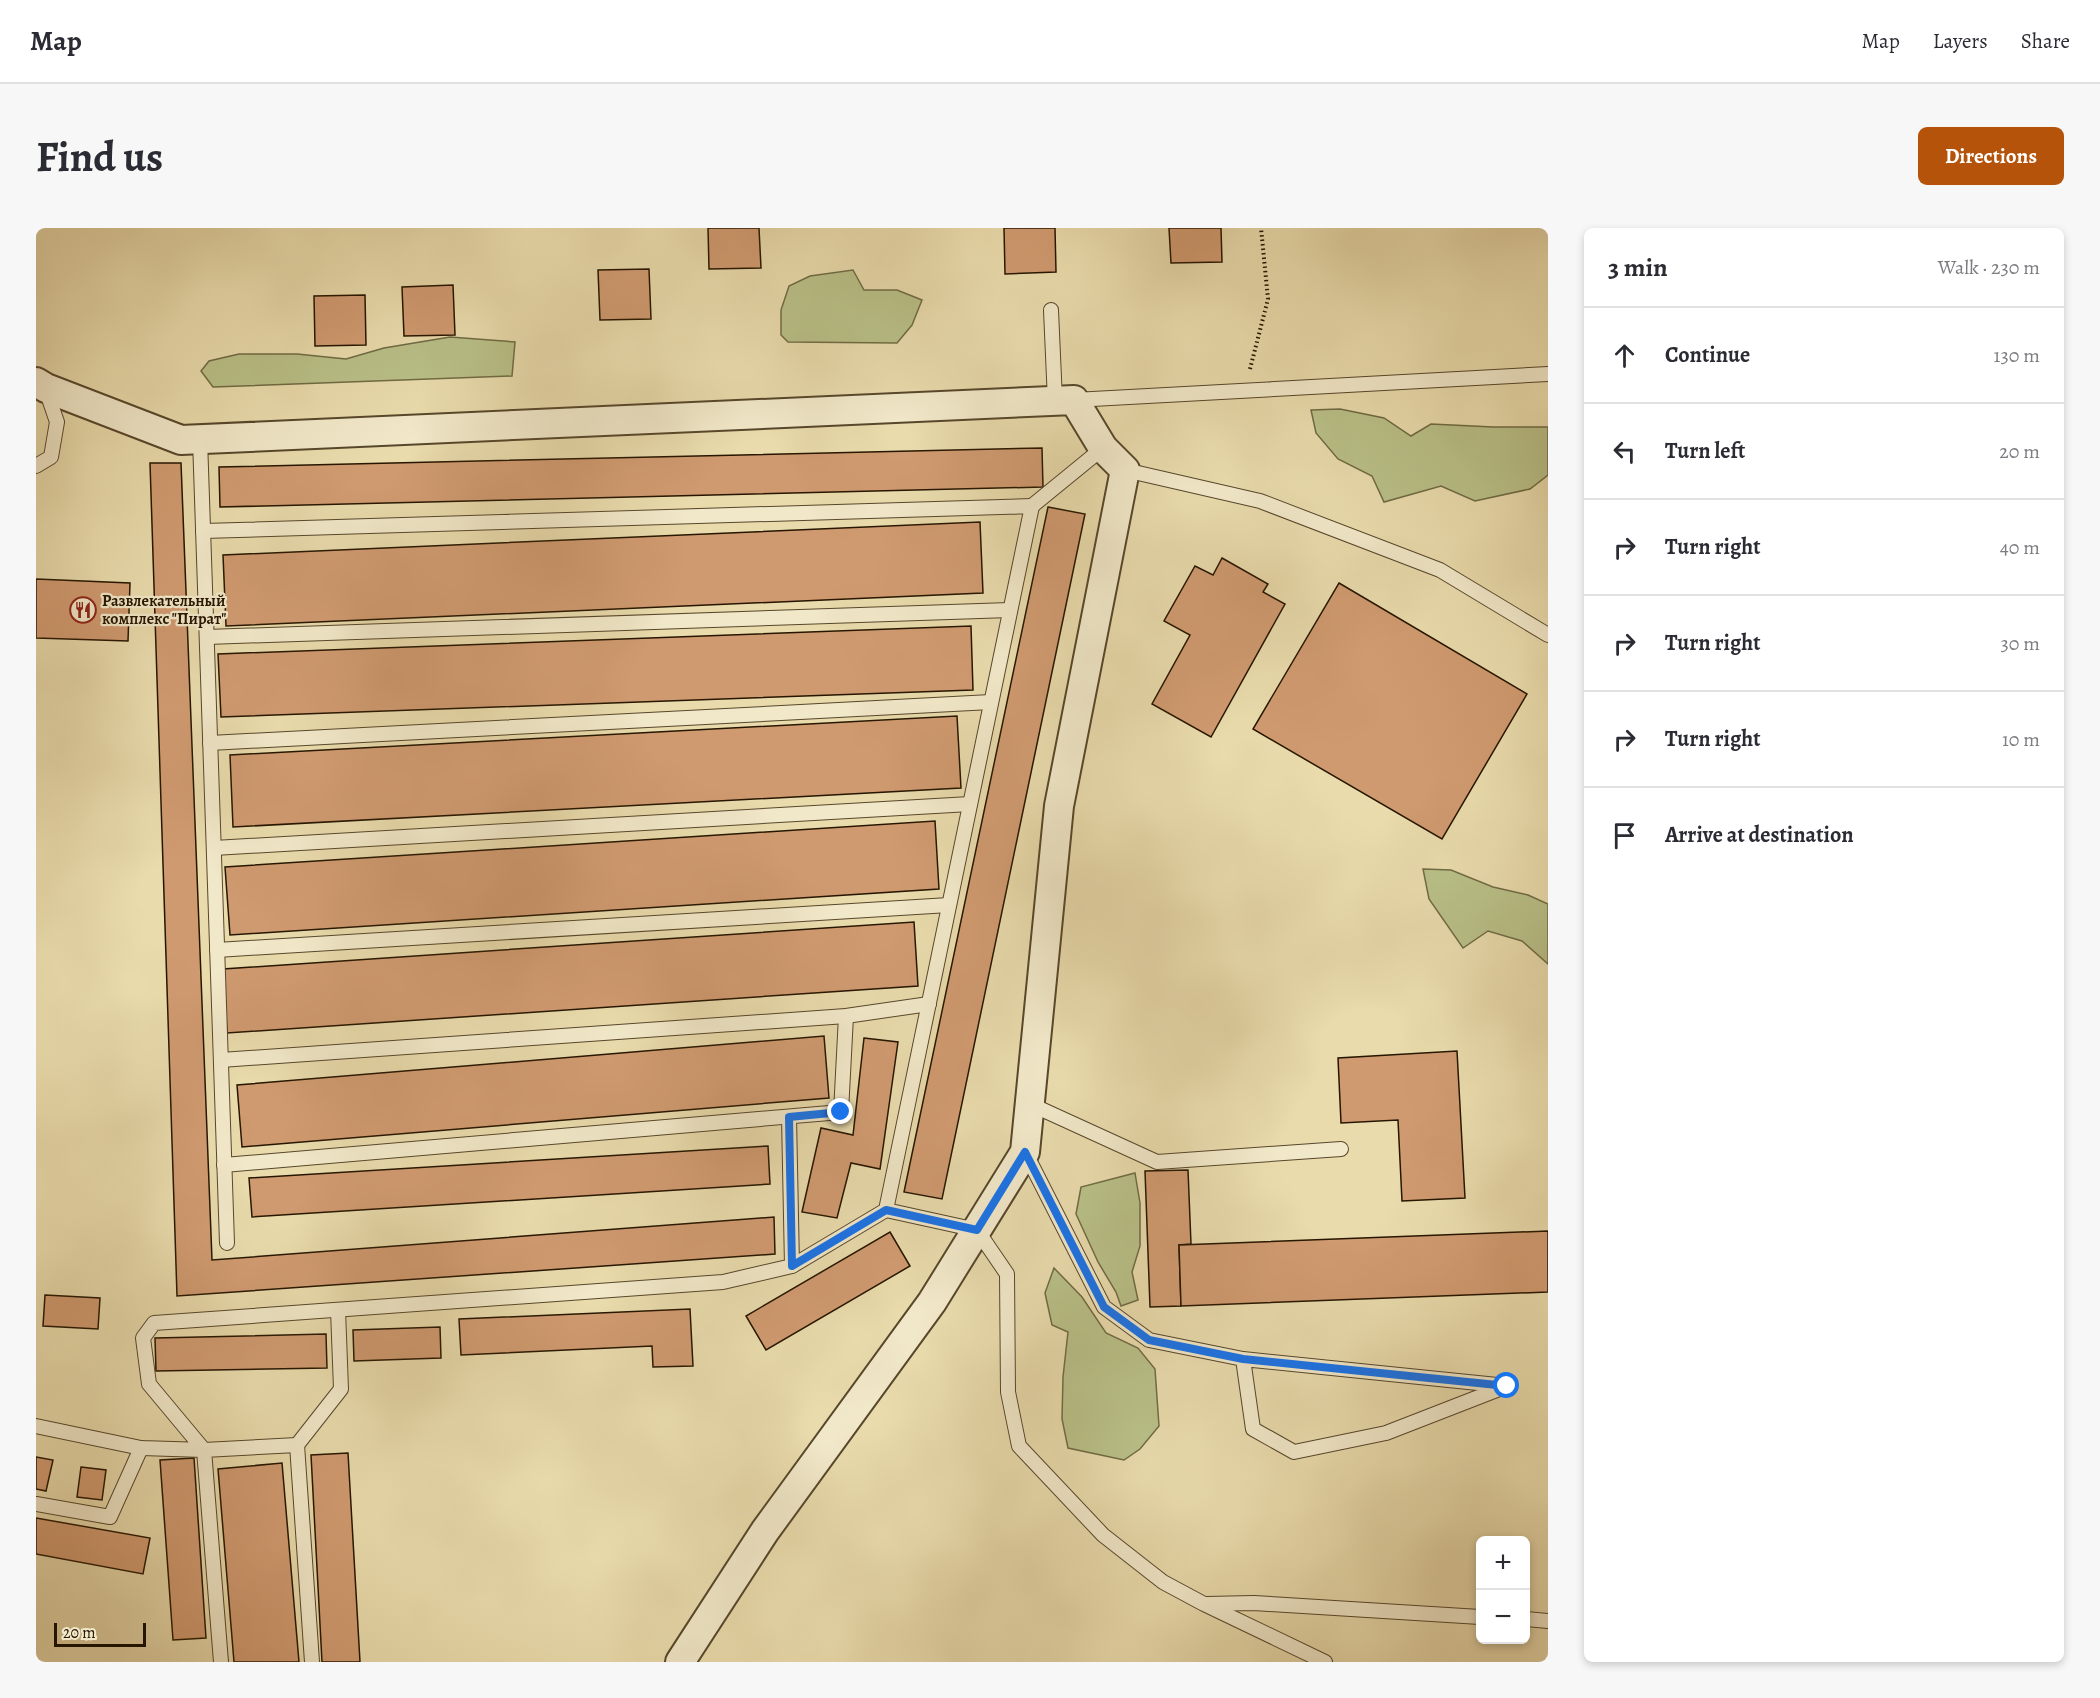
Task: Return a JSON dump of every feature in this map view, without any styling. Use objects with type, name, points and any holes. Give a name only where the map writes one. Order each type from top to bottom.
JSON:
[{"type":"street","points":[[41,385],[181,440],[1064,401],[1103,448],[1125,470],[1059,806],[1025,1152],[932,1302],[765,1531],[681,1662]]},
{"type":"lane","points":[[1051,310],[1064,401],[1548,374]]},
{"type":"lane","points":[[36,466],[51,457],[57,422],[41,385]]},
{"type":"lane","points":[[200,439],[227,1243]]},
{"type":"lane","points":[[203,531],[1032,506],[1103,448]]},
{"type":"lane","points":[[1125,470],[1260,501],[1440,570],[1548,635]]},
{"type":"lane","points":[[886,1210],[1032,506]]},
{"type":"lane","points":[[207,637],[1010,610]]},
{"type":"lane","points":[[210,743],[991,702]]},
{"type":"lane","points":[[214,848],[970,804]]},
{"type":"lane","points":[[217,950],[949,905]]},
{"type":"lane","points":[[221,1060],[846,1016],[929,1004]]},
{"type":"lane","points":[[224,1165],[841,1112],[846,1016]]},
{"type":"lane","points":[[1030,1104],[1157,1162],[1341,1149]]},
{"type":"lane","points":[[789,1117],[792,1266]]},
{"type":"lane","points":[[1025,1152],[1104,1307],[1149,1340],[1243,1359],[1507,1386],[1386,1432],[1294,1452],[1253,1429],[1243,1359]]},
{"type":"lane","points":[[221,1662],[204,1450],[149,1384],[143,1338],[154,1323],[723,1282],[792,1266],[886,1210],[977,1230],[1006,1274],[1008,1392],[1019,1446],[1103,1535],[1163,1582],[1325,1662]]},
{"type":"lane","points":[[312,1662],[297,1445],[341,1389],[338,1310]]},
{"type":"lane","points":[[36,1426],[141,1448],[204,1450],[297,1445]]},
{"type":"lane","points":[[36,1504],[110,1517],[141,1448]]},
{"type":"lane","points":[[1204,1604],[1254,1603],[1476,1617]]},
{"type":"lane","points":[[1530,1619],[1548,1621]]},
{"type":"path","points":[[1238,391],[1253,364],[1268,299],[1261,228]]},
{"type":"green space","points":[[853,270],[864,290],[897,290],[922,300],[912,325],[897,343],[788,342],[781,335],[781,310],[789,286],[810,276]]},
{"type":"green space","points":[[450,337],[515,342],[512,376],[213,387],[201,371],[209,361],[239,354],[297,354],[346,359],[384,348]]},
{"type":"green space","points":[[1340,409],[1384,418],[1411,436],[1431,424],[1548,427],[1548,475],[1530,489],[1475,501],[1441,486],[1384,502],[1372,476],[1338,459],[1316,433],[1311,410]]},
{"type":"green space","points":[[1423,869],[1451,870],[1493,887],[1528,895],[1548,904],[1548,964],[1522,941],[1488,931],[1463,948],[1429,899]]},
{"type":"green space","points":[[1135,1173],[1140,1203],[1140,1246],[1132,1272],[1138,1300],[1121,1306],[1076,1214],[1081,1187]]},
{"type":"green space","points":[[1054,1268],[1082,1297],[1106,1333],[1138,1348],[1155,1369],[1159,1426],[1140,1449],[1124,1460],[1068,1448],[1062,1419],[1063,1377],[1068,1332],[1052,1325],[1045,1293]]},
{"type":"building","points":[[708,228],[759,228],[761,268],[709,269]]},
{"type":"building","points":[[1004,228],[1055,228],[1056,272],[1005,274]]},
{"type":"building","points":[[1169,228],[1221,228],[1222,262],[1171,263]]},
{"type":"building","points":[[649,269],[651,319],[600,320],[598,270]]},
{"type":"building","points":[[453,285],[455,335],[404,336],[402,287]]},
{"type":"building","points":[[365,295],[366,345],[315,346],[314,296]]},
{"type":"building","points":[[1042,448],[1043,487],[220,507],[219,467]]},
{"type":"building","points":[[150,463],[181,463],[212,1260],[774,1217],[775,1254],[177,1296]]},
{"type":"building","points":[[1048,507],[1085,514],[942,1199],[904,1192]]},
{"type":"building","points":[[980,522],[983,593],[226,626],[223,555]]},
{"type":"building","points":[[1222,558],[1268,584],[1263,592],[1285,604],[1211,737],[1152,704],[1190,635],[1164,621],[1195,566],[1213,575]]},
{"type":"building","name":"Развлекательный комплекс \"Пират\"","points":[[36,579],[130,583],[128,641],[36,638]]},
{"type":"building","points":[[1339,583],[1527,694],[1442,839],[1253,729]]},
{"type":"building","points":[[971,626],[973,690],[221,717],[218,654]]},
{"type":"building","points":[[957,716],[961,788],[233,827],[230,755]]},
{"type":"building","points":[[935,821],[939,889],[230,935],[225,867]]},
{"type":"building","points":[[914,922],[918,986],[227,1033],[223,969]]},
{"type":"building","points":[[824,1036],[829,1098],[242,1147],[237,1085]]},
{"type":"building","points":[[864,1038],[898,1042],[880,1169],[851,1163],[837,1218],[802,1212],[821,1128],[853,1135]]},
{"type":"building","points":[[1457,1051],[1465,1198],[1402,1201],[1398,1120],[1341,1123],[1338,1058]]},
{"type":"building","points":[[768,1146],[770,1184],[252,1217],[249,1178]]},
{"type":"building","points":[[1188,1170],[1191,1244],[1179,1245],[1181,1306],[1150,1307],[1145,1171]]},
{"type":"building","points":[[1548,1231],[1548,1292],[1181,1306],[1179,1245]]},
{"type":"building","points":[[890,1232],[910,1266],[766,1350],[746,1316]]},
{"type":"building","points":[[45,1295],[100,1298],[98,1329],[43,1326]]},
{"type":"building","points":[[690,1309],[693,1366],[653,1367],[652,1346],[461,1355],[459,1319]]},
{"type":"building","points":[[440,1327],[441,1358],[354,1361],[353,1330]]},
{"type":"building","points":[[326,1334],[327,1368],[156,1371],[155,1338]]},
{"type":"building","points":[[348,1453],[360,1662],[322,1662],[311,1455]]},
{"type":"building","points":[[36,1457],[53,1460],[46,1491],[36,1489]]},
{"type":"building","points":[[194,1458],[206,1638],[173,1640],[160,1460]]},
{"type":"building","points":[[282,1463],[299,1662],[234,1662],[218,1469]]},
{"type":"building","points":[[81,1467],[106,1470],[102,1500],[77,1497]]},
{"type":"building","points":[[36,1518],[150,1538],[143,1574],[36,1554]]},
{"type":"place","name":"Развлекательный комплекс \"Пират\"","points":[[83,610]]},
{"type":"route","points":[[841,1112],[789,1117],[792,1266],[886,1210],[977,1230],[1025,1152],[1104,1307],[1149,1340],[1243,1359],[1507,1386]]}]
